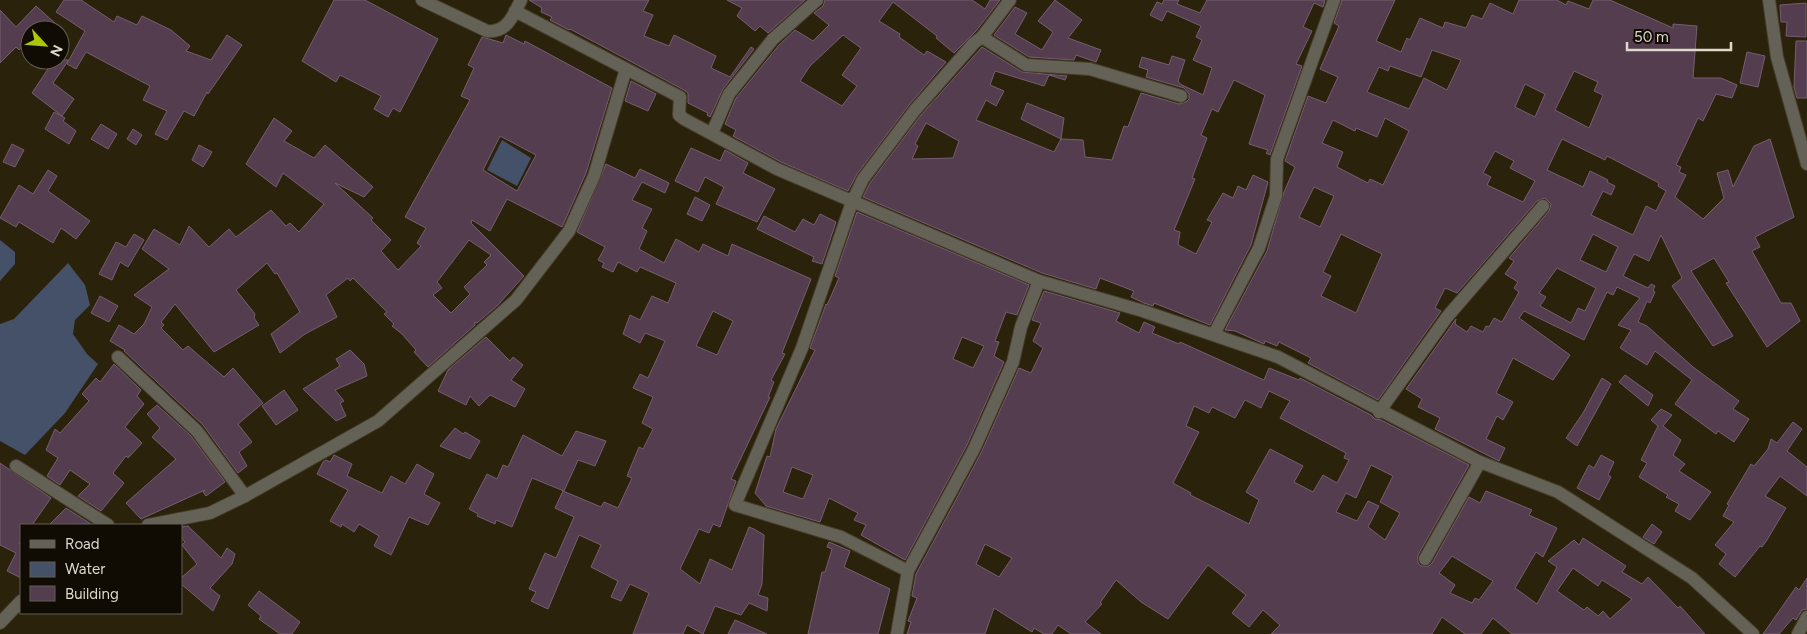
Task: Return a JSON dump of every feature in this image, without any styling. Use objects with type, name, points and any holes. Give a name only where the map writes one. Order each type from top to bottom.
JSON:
[{"type":"street","points":[[422,0],[492,32],[497,32],[506,27],[518,6],[626,69],[680,97],[680,115],[777,169],[1040,282],[1124,305],[1228,339]]},
{"type":"street","points":[[712,133],[729,94],[773,38],[818,0]]},
{"type":"street","points":[[908,571],[841,537],[735,505],[802,348],[852,202],[863,179],[915,110],[974,43],[982,37],[1010,0]]},
{"type":"street","points":[[1334,0],[1277,158],[1276,196],[1258,248],[1214,334],[1278,357],[1379,412],[1436,438],[1480,462],[1558,492],[1692,578],[1753,634]]},
{"type":"street","points":[[1769,0],[1777,57],[1807,164]]},
{"type":"street","points":[[982,37],[1026,65],[1090,69],[1181,96]]},
{"type":"street","points":[[153,524],[210,513],[245,496],[378,421],[516,300],[569,231],[594,176],[626,69]]},
{"type":"street","points":[[1379,412],[1447,317],[1543,206]]},
{"type":"street","points":[[896,634],[908,571],[974,449],[1012,362],[1021,328],[1040,282]]},
{"type":"street","points":[[118,357],[198,431],[245,496]]},
{"type":"street","points":[[1425,559],[1480,462]]},
{"type":"street","points":[[16,466],[106,524]]},
{"type":"street","points":[[0,623],[20,602]]},
{"type":"street","points":[[1798,634],[1807,617]]},
{"type":"water","points":[[502,140],[531,158],[517,186],[487,170]]},
{"type":"water","points":[[0,240],[15,252],[15,264],[0,281]]},
{"type":"water","points":[[68,263],[85,285],[90,305],[75,320],[73,334],[87,354],[98,364],[65,413],[25,455],[0,441],[0,324],[14,319]]},
{"type":"building","points":[[64,0],[81,0],[114,22],[117,16],[137,25],[142,16],[171,30],[190,46],[186,51],[211,60],[227,35],[242,45],[208,94],[207,92],[194,116],[184,111],[167,140],[155,134],[167,111],[143,100],[150,86],[86,52],[76,69],[70,66],[70,58],[85,31],[56,12]]},
{"type":"building","points":[[334,0],[365,0],[438,39],[400,112],[393,108],[388,117],[374,109],[381,96],[340,75],[336,82],[302,61]]},
{"type":"building","points":[[529,0],[649,0],[643,11],[653,15],[644,36],[669,46],[674,35],[716,56],[711,68],[730,77],[751,47],[754,49],[723,89],[710,117],[707,115],[708,113],[688,103],[688,93],[684,90],[550,20],[552,17],[541,12],[542,8]]},
{"type":"building","points":[[727,0],[805,0],[768,33],[760,26],[755,31],[737,16],[742,8]]},
{"type":"building","points":[[825,0],[972,0],[985,9],[990,0],[1000,0],[976,31],[954,53],[936,38],[937,36],[893,2],[879,21],[900,34],[899,37],[924,55],[927,51],[946,62],[909,105],[857,174],[848,191],[781,162],[733,136],[736,130],[725,124],[736,98],[779,45],[795,30],[813,41],[829,25],[814,13],[823,6]],"holes":[[[843,35],[861,48],[842,75],[857,86],[842,106],[800,81],[810,66]]]},
{"type":"building","points":[[1055,0],[1082,20],[1068,38],[1101,50],[1096,62],[1076,55],[1074,60],[1029,57],[994,35],[1015,7],[1027,13],[1015,34],[1042,50],[1053,32],[1038,21]]},
{"type":"building","points":[[1164,0],[1179,0],[1177,4],[1200,13],[1207,0],[1325,0],[1323,7],[1314,3],[1303,27],[1312,31],[1296,64],[1302,66],[1270,155],[1266,153],[1268,150],[1249,144],[1265,95],[1234,80],[1218,112],[1212,109],[1201,135],[1207,138],[1192,178],[1195,179],[1174,230],[1180,232],[1178,245],[1196,254],[1212,222],[1207,220],[1223,193],[1233,198],[1238,186],[1246,190],[1253,175],[1268,182],[1251,245],[1210,325],[1154,303],[1153,306],[1144,303],[1131,297],[1134,291],[1100,278],[1096,289],[1042,273],[863,197],[870,183],[921,115],[982,47],[1022,72],[1067,76],[1065,80],[1049,75],[1044,86],[995,71],[990,85],[1004,91],[996,106],[986,100],[976,120],[1054,152],[1061,139],[1083,140],[1085,157],[1112,160],[1124,126],[1128,127],[1141,93],[1179,104],[1189,99],[1189,94],[1184,88],[1146,77],[1148,70],[1139,67],[1142,57],[1169,65],[1172,56],[1185,60],[1178,81],[1180,84],[1203,95],[1212,68],[1193,60],[1202,40],[1196,37],[1201,26],[1167,11],[1162,21],[1150,15],[1157,2],[1162,4]],"holes":[[[926,123],[959,141],[953,158],[912,159],[918,146],[915,144]]]},
{"type":"building","points":[[1342,0],[1395,0],[1376,41],[1401,52],[1407,38],[1410,40],[1420,18],[1443,28],[1445,22],[1466,28],[1472,15],[1482,19],[1490,3],[1513,14],[1519,0],[1557,0],[1566,5],[1568,1],[1589,9],[1593,0],[1610,0],[1673,28],[1673,24],[1697,26],[1693,78],[1721,78],[1737,85],[1732,98],[1716,94],[1703,121],[1698,118],[1676,165],[1681,167],[1679,172],[1686,175],[1675,197],[1703,219],[1724,198],[1717,173],[1728,170],[1733,187],[1754,146],[1770,139],[1794,217],[1755,237],[1760,247],[1752,251],[1781,303],[1791,303],[1800,321],[1767,347],[1726,283],[1729,282],[1714,258],[1691,271],[1733,336],[1713,346],[1672,286],[1682,278],[1661,235],[1649,261],[1634,254],[1623,276],[1648,288],[1651,284],[1655,286],[1653,290],[1655,292],[1650,303],[1647,301],[1638,322],[1647,326],[1693,367],[1739,401],[1733,409],[1749,419],[1734,442],[1718,431],[1716,434],[1675,404],[1692,380],[1655,351],[1647,365],[1620,348],[1631,330],[1618,325],[1640,298],[1617,287],[1613,295],[1607,292],[1584,340],[1524,311],[1519,318],[1570,355],[1553,380],[1513,358],[1496,393],[1513,402],[1503,420],[1497,416],[1486,439],[1505,448],[1499,461],[1435,429],[1440,418],[1418,407],[1422,399],[1406,389],[1456,319],[1455,324],[1467,332],[1471,326],[1483,332],[1486,326],[1489,327],[1494,318],[1502,322],[1519,292],[1514,288],[1518,282],[1505,274],[1514,261],[1509,258],[1549,211],[1551,204],[1545,198],[1537,201],[1457,293],[1445,288],[1435,308],[1441,311],[1378,400],[1308,363],[1311,358],[1279,342],[1277,346],[1265,341],[1264,344],[1235,331],[1225,330],[1267,251],[1284,192],[1295,167],[1285,161],[1308,96],[1326,103],[1338,77],[1320,69],[1339,26],[1334,23]],"holes":[[[1432,50],[1461,60],[1447,90],[1424,78],[1409,109],[1367,92],[1379,67],[1388,71],[1390,66],[1421,77]],[[1574,71],[1598,82],[1594,91],[1603,95],[1589,128],[1555,110]],[[1525,84],[1545,94],[1535,117],[1515,107]],[[1385,118],[1409,131],[1383,185],[1370,179],[1368,183],[1337,167],[1343,152],[1322,143],[1333,120],[1355,131],[1356,128],[1377,137]],[[1562,139],[1605,160],[1607,156],[1659,183],[1658,186],[1666,191],[1656,211],[1646,206],[1633,235],[1591,215],[1603,191],[1611,195],[1615,186],[1607,182],[1608,180],[1590,171],[1583,187],[1547,170]],[[1495,151],[1514,161],[1510,168],[1535,181],[1523,202],[1487,185],[1491,177],[1483,173]],[[1314,187],[1334,196],[1320,227],[1299,217]],[[1341,234],[1382,254],[1356,313],[1321,296],[1331,276],[1323,272]],[[1593,234],[1618,247],[1606,272],[1580,260]],[[1557,268],[1596,288],[1585,311],[1578,308],[1571,323],[1540,306],[1546,297],[1539,293]]]},
{"type":"building","points":[[1806,3],[1806,37],[1786,36],[1787,22],[1781,22],[1780,5]]},
{"type":"building","points":[[36,6],[52,20],[23,20]]},
{"type":"building","points":[[0,10],[16,27],[20,23],[20,49],[16,47],[0,63]]},
{"type":"building","points":[[506,35],[524,44],[525,41],[612,88],[586,173],[562,227],[507,199],[490,231],[472,220],[471,223],[524,276],[498,305],[477,323],[475,322],[475,325],[428,367],[414,352],[416,350],[402,334],[392,326],[394,324],[384,314],[387,312],[353,278],[350,281],[348,278],[326,295],[337,317],[305,334],[280,353],[271,334],[300,312],[277,273],[275,274],[267,263],[236,290],[255,314],[254,318],[259,325],[214,352],[175,304],[161,322],[164,325],[161,328],[183,350],[188,346],[224,377],[233,368],[263,403],[238,424],[252,442],[239,452],[247,466],[238,473],[203,425],[125,350],[110,341],[119,325],[134,334],[144,324],[152,307],[134,295],[169,269],[142,249],[154,229],[180,245],[189,226],[209,247],[229,229],[236,237],[271,210],[286,226],[290,223],[299,232],[324,204],[283,173],[276,187],[246,164],[274,118],[292,131],[284,141],[314,158],[325,145],[373,187],[364,197],[335,183],[373,218],[371,220],[391,240],[381,251],[398,270],[421,246],[417,243],[426,228],[405,217],[470,100],[461,96],[474,68],[468,65],[482,37],[503,43]],"holes":[[[500,136],[536,155],[517,191],[483,170]],[[469,240],[491,255],[484,262],[487,265],[464,287],[470,294],[451,313],[433,295],[442,288],[437,282]]]},
{"type":"building","points":[[1796,41],[1807,41],[1807,98],[1797,98],[1794,87]]},
{"type":"building","points":[[1747,52],[1765,56],[1758,87],[1740,83]]},
{"type":"building","points":[[47,70],[62,70],[53,83],[74,99],[62,116],[32,93]]},
{"type":"building","points":[[631,81],[656,94],[648,111],[625,101]]},
{"type":"building","points":[[1027,103],[1064,118],[1061,139],[1021,119]]},
{"type":"building","points":[[54,112],[65,118],[63,121],[76,131],[69,144],[45,129]]},
{"type":"building","points":[[101,124],[117,134],[108,149],[91,139]]},
{"type":"building","points":[[133,129],[142,135],[136,145],[127,139]]},
{"type":"building","points":[[12,144],[24,150],[15,167],[3,162]]},
{"type":"building","points":[[199,145],[212,152],[203,167],[192,160]]},
{"type":"building","points":[[691,148],[720,161],[725,150],[748,163],[743,173],[775,189],[757,222],[716,204],[724,187],[705,177],[698,192],[675,181]]},
{"type":"building","points":[[606,164],[635,178],[640,169],[669,183],[665,193],[642,182],[632,200],[652,209],[642,228],[647,231],[639,249],[664,263],[676,239],[699,252],[703,244],[728,256],[732,244],[811,279],[782,353],[785,354],[771,380],[774,382],[768,397],[770,397],[731,479],[736,481],[720,527],[713,524],[709,533],[699,529],[680,569],[700,584],[710,559],[732,570],[749,527],[754,529],[764,535],[762,584],[758,595],[768,598],[767,611],[749,603],[741,615],[715,606],[703,634],[687,625],[683,634],[633,634],[649,593],[630,584],[621,601],[611,597],[618,581],[591,567],[601,545],[579,535],[548,609],[531,601],[536,592],[529,589],[545,553],[556,558],[574,517],[555,508],[563,491],[601,507],[604,502],[618,508],[632,478],[627,476],[639,447],[643,449],[653,429],[642,423],[653,397],[633,388],[640,374],[648,378],[665,341],[645,333],[640,343],[623,334],[630,315],[640,320],[652,296],[668,303],[676,283],[640,267],[637,272],[618,262],[613,272],[602,267],[604,263],[598,260],[605,247],[577,232]],"holes":[[[713,311],[733,321],[717,355],[696,346]]]},
{"type":"building","points":[[48,170],[57,176],[48,191],[90,221],[76,239],[61,228],[53,243],[19,222],[16,227],[0,218],[19,185],[33,194]]},
{"type":"building","points":[[695,197],[710,205],[702,221],[687,214]]},
{"type":"building","points":[[857,212],[1029,285],[1017,315],[1006,312],[995,341],[999,342],[994,356],[1004,362],[967,445],[905,560],[861,535],[866,525],[854,520],[858,513],[829,498],[820,522],[766,506],[755,493],[767,456],[770,457],[776,429],[815,350],[810,348],[826,304],[839,278],[835,276]],"holes":[[[962,337],[984,346],[973,368],[953,359]],[[792,467],[813,475],[803,499],[783,492]]]},
{"type":"building","points":[[820,214],[836,222],[822,264],[812,261],[814,257],[757,229],[764,216],[795,232],[803,219],[814,225]]},
{"type":"building","points":[[134,234],[144,240],[128,267],[120,262],[112,280],[99,274],[116,242],[126,247]]},
{"type":"building","points":[[1044,291],[1120,313],[1116,321],[1139,333],[1144,322],[1155,327],[1152,333],[1179,344],[1180,342],[1264,380],[1269,368],[1299,380],[1300,378],[1371,415],[1375,419],[1381,420],[1469,465],[1418,555],[1418,563],[1421,566],[1429,566],[1432,563],[1469,497],[1480,503],[1486,491],[1532,510],[1529,515],[1557,528],[1543,557],[1536,552],[1515,588],[1537,604],[1557,567],[1548,561],[1574,540],[1579,545],[1583,538],[1626,566],[1622,572],[1642,584],[1648,577],[1678,608],[1680,606],[1705,634],[1512,634],[1493,618],[1481,634],[1465,634],[1442,617],[1432,634],[1271,634],[1280,625],[1263,610],[1249,627],[1232,613],[1246,595],[1208,565],[1168,619],[1141,602],[1116,580],[1100,603],[1102,604],[1085,622],[1101,634],[1071,634],[1058,625],[1052,634],[1044,634],[1034,628],[1032,632],[994,608],[985,634],[907,634],[911,622],[908,621],[917,598],[912,596],[916,574],[981,453],[1019,368],[1031,373],[1043,348],[1033,341],[1041,323],[1032,320]],"holes":[[[1269,391],[1290,401],[1280,418],[1346,453],[1344,458],[1349,460],[1337,483],[1323,475],[1313,492],[1294,482],[1303,466],[1270,449],[1246,492],[1259,500],[1249,524],[1190,495],[1191,493],[1173,483],[1199,432],[1186,426],[1194,406],[1209,413],[1212,407],[1235,418],[1245,400],[1261,408]],[[1371,465],[1393,476],[1380,502],[1400,513],[1385,540],[1368,527],[1379,506],[1368,501],[1357,521],[1336,512],[1346,493],[1356,498]],[[985,544],[1012,558],[999,577],[976,564]],[[1452,556],[1493,581],[1479,600],[1475,598],[1472,603],[1450,593],[1455,585],[1439,573]],[[1573,568],[1598,586],[1602,580],[1632,599],[1610,619],[1603,611],[1598,616],[1587,607],[1584,610],[1557,591]]]},
{"type":"building","points":[[100,296],[118,306],[109,322],[91,313]]},
{"type":"building","points":[[486,337],[510,361],[513,357],[523,365],[511,380],[525,389],[515,407],[490,395],[479,406],[470,396],[466,405],[438,391],[448,370]]},
{"type":"building","points":[[350,350],[364,364],[367,376],[335,390],[344,401],[340,403],[346,416],[336,421],[303,389],[340,366],[336,359]]},
{"type":"building","points":[[114,364],[141,390],[137,396],[144,404],[125,427],[142,443],[128,458],[126,456],[113,473],[124,483],[101,511],[78,496],[90,484],[70,470],[60,485],[47,476],[58,458],[46,450],[55,429],[60,433],[89,401],[82,394],[96,378],[100,382]]},
{"type":"building","points":[[1625,375],[1653,395],[1648,406],[1619,382]]},
{"type":"building","points":[[1602,378],[1611,384],[1577,446],[1566,438],[1583,413]]},
{"type":"building","points":[[284,390],[298,410],[276,425],[262,406]]},
{"type":"building","points":[[157,405],[191,436],[225,482],[206,496],[203,492],[205,490],[141,519],[126,503],[176,459],[152,437],[160,428],[147,414]]},
{"type":"building","points":[[1661,409],[1672,415],[1663,426],[1681,440],[1673,455],[1685,464],[1679,471],[1711,492],[1690,520],[1675,511],[1679,504],[1639,477],[1647,463],[1641,460],[1658,426],[1651,420]]},
{"type":"building","points":[[1793,422],[1802,429],[1787,451],[1807,467],[1807,496],[1780,476],[1765,496],[1786,508],[1762,547],[1760,546],[1735,577],[1719,564],[1726,554],[1715,545],[1734,522],[1723,516],[1729,505],[1727,504],[1751,464],[1754,466],[1768,449],[1771,439],[1777,443]]},
{"type":"building","points":[[455,428],[463,434],[465,432],[480,441],[470,459],[440,446]]},
{"type":"building","points":[[576,431],[606,441],[595,466],[578,460],[564,491],[532,478],[512,527],[496,520],[495,524],[477,516],[478,514],[469,509],[487,474],[497,479],[503,465],[508,467],[523,435],[562,456]]},
{"type":"building","points":[[334,455],[352,464],[347,476],[382,493],[391,476],[405,484],[417,464],[434,474],[424,494],[440,503],[428,525],[409,517],[391,555],[374,546],[379,536],[359,524],[354,532],[342,524],[341,527],[330,521],[348,490],[317,474],[323,462],[326,460],[330,462]]},
{"type":"building","points":[[1601,455],[1614,462],[1608,475],[1611,477],[1599,500],[1577,488],[1589,465],[1594,468]]},
{"type":"building","points":[[0,463],[51,498],[33,524],[20,524],[20,578],[7,571],[16,553],[0,545]]},
{"type":"building","points":[[66,508],[91,524],[50,524]]},
{"type":"building","points":[[1652,524],[1662,532],[1654,544],[1643,537]]},
{"type":"building","points":[[188,526],[221,558],[227,548],[235,554],[232,564],[210,588],[220,596],[213,611],[182,585],[182,577],[197,564],[182,545],[185,542],[182,538],[182,527]]},
{"type":"building","points":[[829,542],[850,551],[844,567],[890,589],[878,634],[808,634],[822,572],[825,572],[832,549],[827,547]]},
{"type":"building","points":[[1807,578],[1807,609],[1802,610],[1796,620],[1793,618],[1779,634],[1763,634],[1796,587],[1799,590]]},
{"type":"building","points":[[259,591],[300,622],[292,634],[280,634],[259,619],[261,616],[248,605]]},
{"type":"building","points":[[735,620],[767,634],[728,634]]}]
